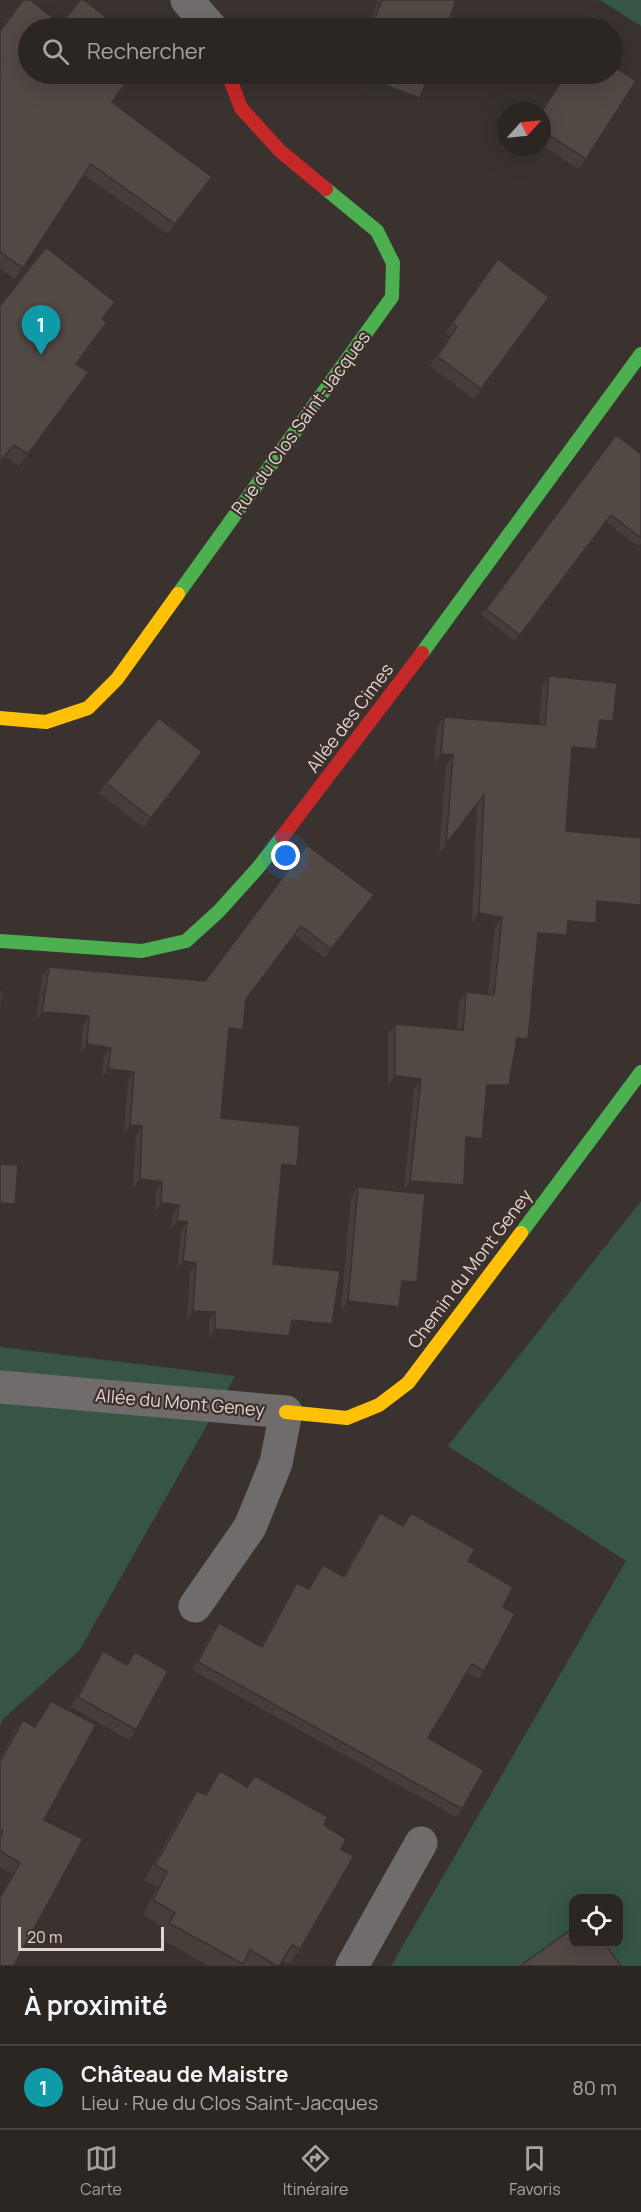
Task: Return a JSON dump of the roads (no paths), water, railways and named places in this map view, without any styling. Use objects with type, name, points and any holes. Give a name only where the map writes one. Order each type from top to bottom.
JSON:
[{"type":"street","points":[[187,0],[202,18]]},
{"type":"street","name":"Rue du Clos Saint-Jacques","points":[[0,718],[46,722],[88,708],[117,679],[392,297],[393,262],[377,231],[280,151],[241,108],[232,84]]},
{"type":"street","name":"Allée des Cimes","points":[[0,941],[142,951],[186,941],[219,911],[257,869],[443,625],[641,354]]},
{"type":"street","name":"Chemin du Mont Geney","points":[[286,1412],[347,1418],[379,1405],[408,1383],[641,1072]]},
{"type":"street","name":"Allée du Mont Geney","points":[[0,1387],[286,1412],[276,1463],[250,1527],[195,1606]]},
{"type":"street","points":[[352,1966],[421,1843]]},
{"type":"place","name":"Château de Maistre","points":[[41,355]]}]
